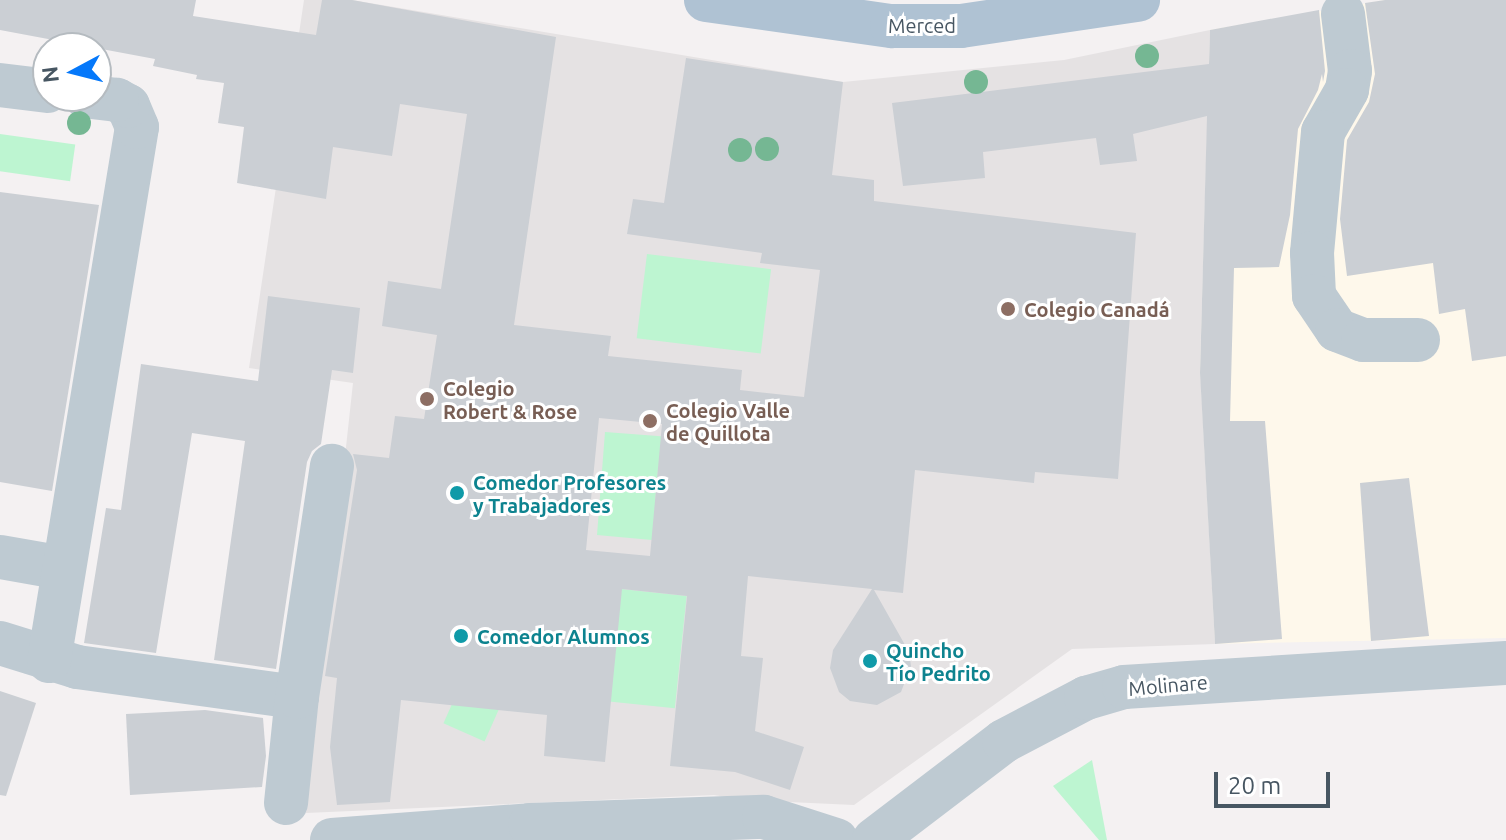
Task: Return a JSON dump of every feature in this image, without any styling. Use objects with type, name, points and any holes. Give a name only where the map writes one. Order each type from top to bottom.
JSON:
[{"type":"main road","name":"Merced","points":[[706,0],[892,26],[961,26],[1138,0]]},
{"type":"street","points":[[1342,7],[1350,71],[1347,90],[1323,132],[1312,253],[1314,296],[1337,330],[1363,340],[1418,340]]},
{"type":"street","points":[[0,85],[32,89]]},
{"type":"street","points":[[49,661],[137,127],[128,106],[112,99]]},
{"type":"street","points":[[286,803],[297,697],[332,466]]},
{"type":"street","points":[[0,557],[63,568]]},
{"type":"street","points":[[0,643],[49,661],[297,697]]},
{"type":"street","name":"Molinare","points":[[874,840],[1004,741],[1086,698],[1124,687],[1506,663]]},
{"type":"street","points":[[332,840],[530,825],[764,817],[836,840]]},
{"type":"shaded area","points":[[304,0],[352,0],[843,82],[1064,60],[1210,30],[1200,367],[1215,644],[1072,649],[854,805],[744,800],[714,795],[306,813],[353,383],[249,368]]},
{"type":"shaded area","points":[[1385,0],[1506,0],[1506,638],[1215,644],[1200,367],[1210,30]]},
{"type":"green space","points":[[0,134],[75,145],[70,181],[0,171]]},
{"type":"green space","points":[[647,254],[771,269],[761,354],[637,338]]},
{"type":"green space","points":[[605,432],[684,438],[658,470],[655,503],[678,505],[674,542],[597,535]]},
{"type":"green space","points":[[513,567],[554,585],[485,742],[443,723]]},
{"type":"green space","points":[[621,589],[687,596],[675,708],[609,701]]},
{"type":"green space","points":[[1092,760],[1107,840],[1099,840],[1053,786]]},
{"type":"building","points":[[0,0],[196,0],[193,16],[316,35],[322,0],[352,0],[556,37],[514,325],[611,336],[608,356],[742,370],[740,390],[804,397],[820,270],[760,263],[762,253],[627,234],[633,199],[664,203],[686,58],[843,82],[832,175],[874,180],[874,201],[1136,233],[1118,479],[1035,472],[1034,483],[915,470],[903,593],[874,590],[909,652],[911,666],[901,692],[877,705],[850,701],[839,692],[830,668],[833,650],[872,589],[748,576],[741,656],[763,658],[755,731],[804,747],[790,790],[735,772],[670,766],[687,596],[622,589],[605,762],[544,756],[547,715],[401,700],[390,802],[337,805],[330,747],[337,678],[325,676],[357,470],[353,454],[389,458],[395,416],[424,419],[437,335],[382,326],[388,281],[441,289],[467,114],[400,104],[392,156],[333,147],[326,199],[237,183],[244,127],[218,123],[224,83],[196,79],[197,75],[153,66],[155,59],[112,51],[112,32],[32,32],[32,36],[0,30]],"holes":[[[599,418],[662,424],[650,556],[586,550]]]},
{"type":"building","points":[[1385,0],[1506,0],[1506,356],[1472,361],[1465,309],[1439,314],[1433,263],[1347,276],[1340,219],[1347,140],[1369,102],[1375,74],[1365,3]]},
{"type":"building","points":[[1319,10],[1325,71],[1323,82],[1322,74],[1318,90],[1298,129],[1290,215],[1279,267],[1234,268],[1230,421],[1265,421],[1282,639],[1215,644],[1200,373],[1207,116],[1133,134],[1137,161],[1100,165],[1096,138],[983,152],[985,178],[903,186],[892,103],[1209,64],[1210,30]]},
{"type":"building","points":[[0,192],[99,205],[52,491],[0,482]]},
{"type":"building","points":[[268,296],[360,308],[353,373],[332,370],[321,444],[312,451],[307,462],[276,669],[214,660],[245,441],[192,433],[156,653],[84,643],[106,508],[121,510],[141,364],[258,381]]},
{"type":"building","points":[[1409,478],[1429,636],[1371,641],[1360,483]]},
{"type":"building","points":[[0,691],[36,703],[6,796],[0,795]]},
{"type":"building","points":[[205,710],[263,718],[266,756],[262,787],[130,795],[126,714]]},
{"type":"place","name":"Colegio Canadá","points":[[1008,309]]},
{"type":"place","name":"Colegio Robert & Rose","points":[[427,399]]},
{"type":"place","name":"Colegio Valle de Quillota","points":[[650,421]]},
{"type":"place","name":"Comedor Profesores y Trabajadores","points":[[457,493]]},
{"type":"place","name":"Comedor Alumnos","points":[[461,636]]},
{"type":"place","name":"Quincho Tío Pedrito","points":[[870,661]]}]
